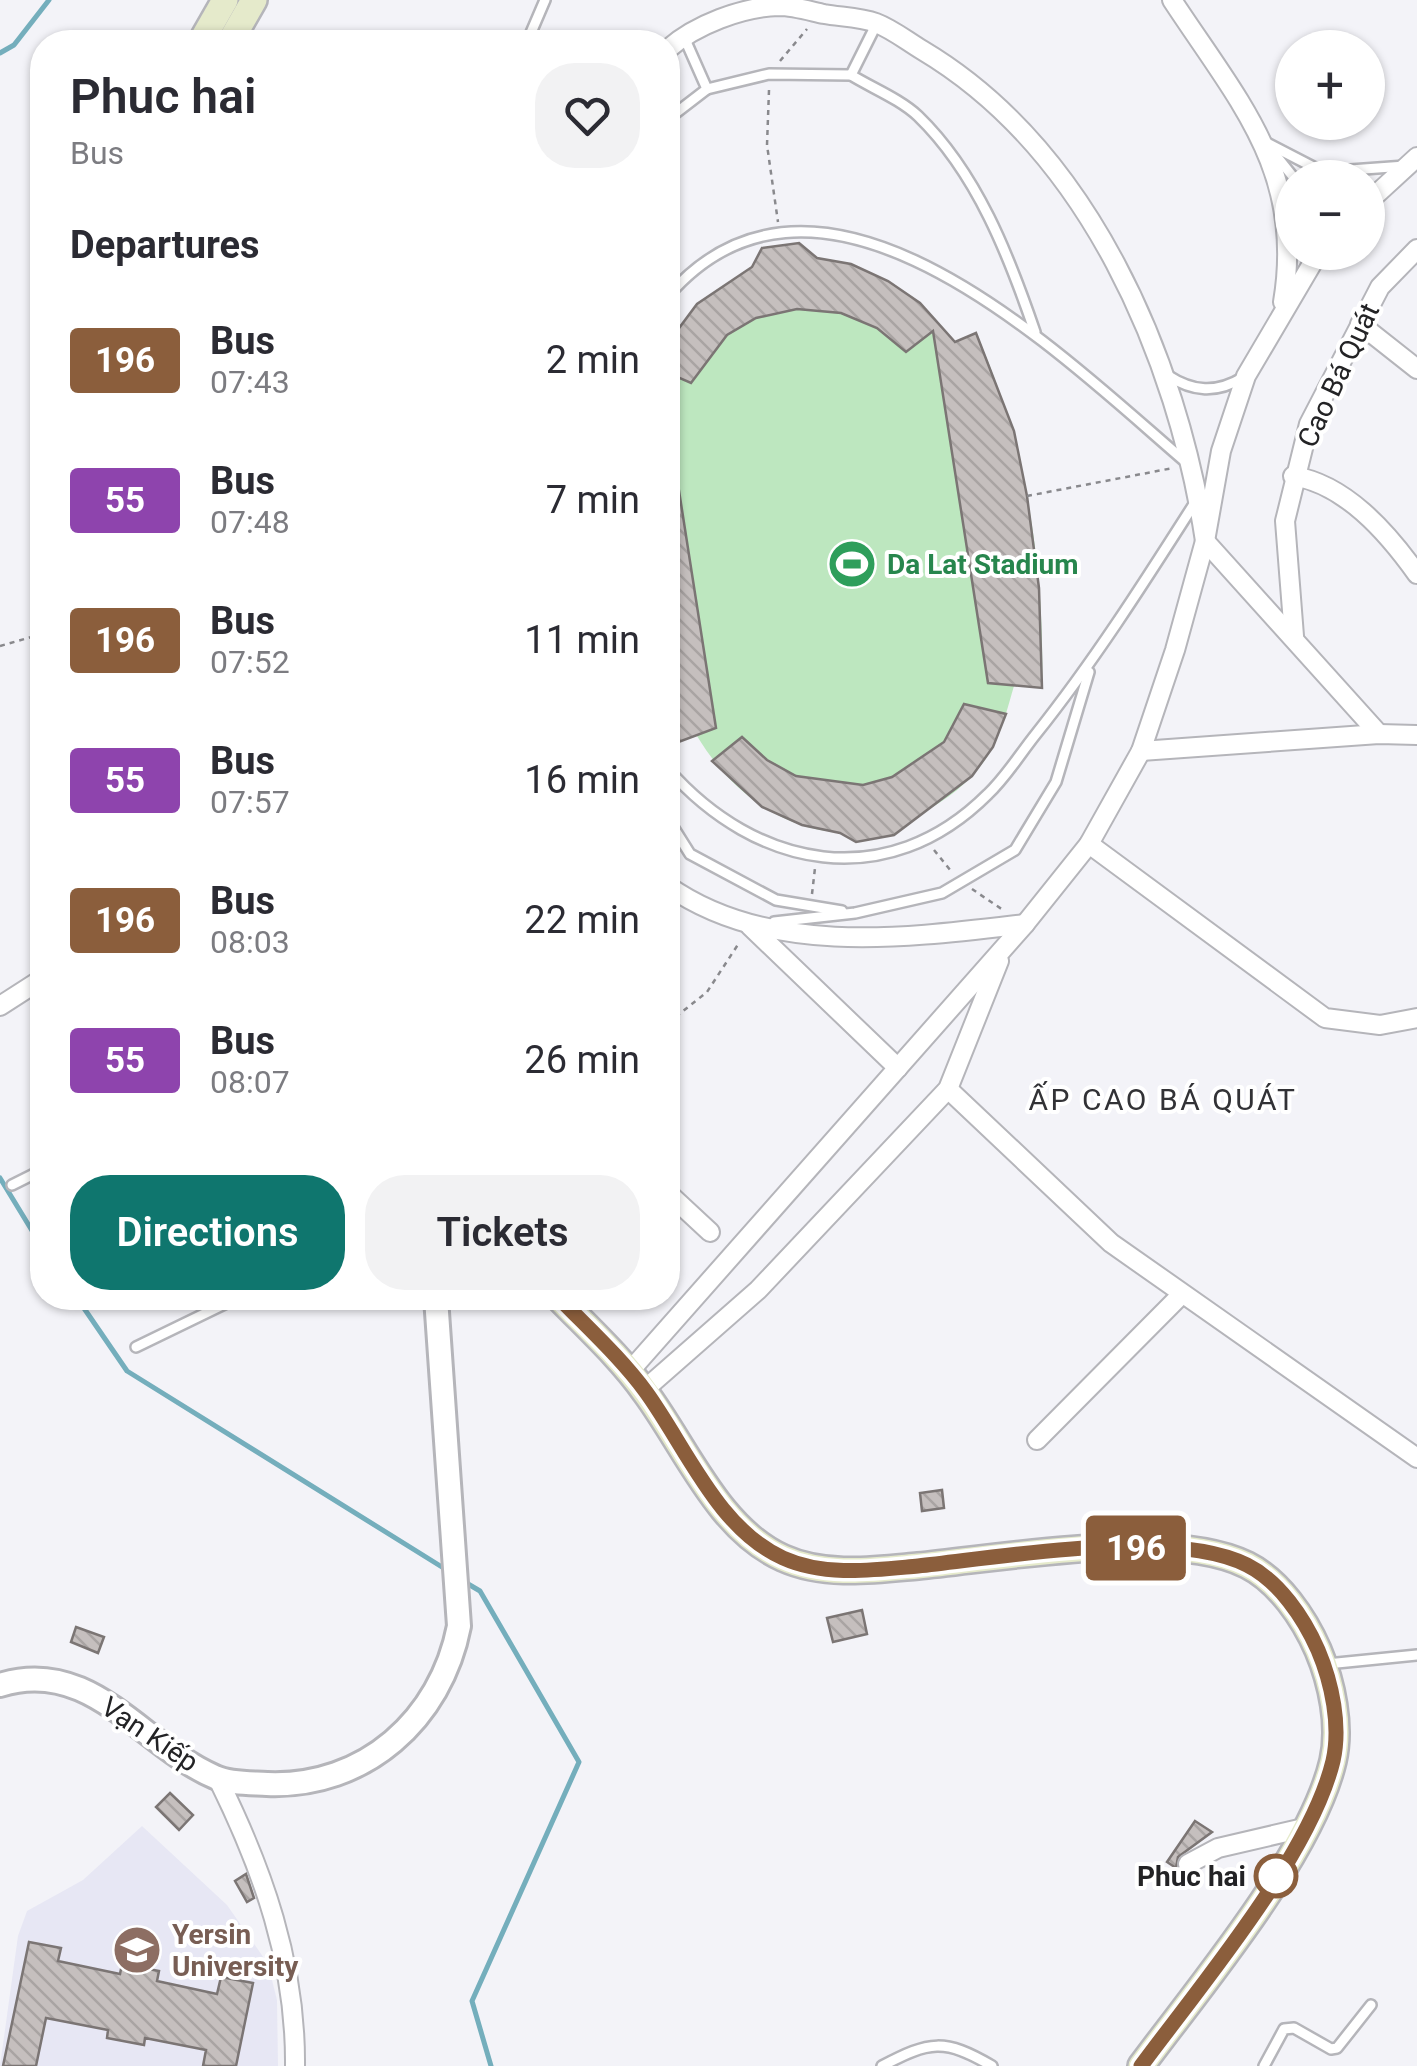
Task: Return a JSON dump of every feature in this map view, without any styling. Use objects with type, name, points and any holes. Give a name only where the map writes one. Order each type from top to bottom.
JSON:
[{"type":"main road","points":[[209,30],[225,0]]},
{"type":"main road","points":[[237,30],[254,0]]},
{"type":"main road","points":[[570,1310],[636,1381],[726,1512],[747,1535],[784,1558],[827,1569],[873,1570],[1030,1554],[1191,1549],[1250,1566],[1276,1587],[1304,1623],[1324,1664],[1332,1696],[1333,1759],[1308,1827],[1141,2066]]},
{"type":"street","points":[[1172,0],[1265,142],[1282,200],[1291,257],[1282,312]]},
{"type":"street","points":[[680,39],[730,16],[779,6],[876,23],[963,74],[1042,154],[1110,251],[1162,372],[1198,498],[1205,540],[1379,734]]},
{"type":"street","points":[[1385,187],[1412,162]]},
{"type":"street","name":"Cao Bá Quát","points":[[1294,636],[1285,521],[1293,476],[1309,424],[1380,287],[1417,249]]},
{"type":"street","points":[[636,1381],[898,1068],[1025,924],[1088,844],[1141,751],[1205,540],[1222,451],[1246,376],[1308,270]]},
{"type":"street","points":[[1360,324],[1417,369]]},
{"type":"street","points":[[1293,476],[1322,480],[1343,496],[1416,570]]},
{"type":"street","points":[[1141,751],[1379,734],[1417,735]]},
{"type":"street","points":[[1088,844],[1324,1018],[1380,1026],[1417,1018]]},
{"type":"street","points":[[680,894],[697,906],[749,925],[789,934],[874,934],[1025,924]]},
{"type":"street","points":[[749,925],[898,1068]]},
{"type":"street","points":[[636,1381],[758,1290],[948,1089],[1005,947]]},
{"type":"street","points":[[0,1006],[30,987]]},
{"type":"street","points":[[948,1089],[1111,1243],[1180,1296],[1417,1458]]},
{"type":"street","points":[[680,1204],[710,1232]]},
{"type":"street","points":[[1037,1440],[1180,1296]]},
{"type":"street","name":"Vạn Kiếp","points":[[0,1685],[50,1682],[96,1696],[218,1779],[293,1784],[333,1776],[364,1764],[388,1748],[431,1700],[448,1669],[460,1626],[437,1310]]},
{"type":"street","points":[[218,1779],[272,1900],[294,2007],[295,2066]]},
{"type":"street","points":[[1188,1864],[1218,1848],[1308,1827]]},
{"type":"lane","points":[[533,30],[545,0]]},
{"type":"lane","points":[[851,76],[876,23]]},
{"type":"lane","points":[[683,36],[708,90]]},
{"type":"lane","points":[[680,110],[708,90],[769,74],[851,76],[917,114],[974,188],[1014,271],[1036,335]]},
{"type":"lane","points":[[1265,142],[1323,172],[1412,162]]},
{"type":"lane","points":[[1265,142],[1280,160]]},
{"type":"lane","points":[[680,287],[740,241],[811,230],[883,246],[1017,319],[1189,465]]},
{"type":"lane","points":[[1162,372],[1190,390],[1226,388],[1246,376]]},
{"type":"lane","points":[[680,782],[692,796],[758,842],[816,859],[874,857],[926,840],[988,795],[1091,665],[1198,498]]},
{"type":"lane","points":[[749,925],[855,913],[942,894],[1016,850],[1056,782],[1091,665]]},
{"type":"lane","points":[[680,838],[690,854],[776,900],[855,913]]},
{"type":"lane","points":[[12,1185],[30,1176]]},
{"type":"lane","points":[[136,1347],[212,1310]]},
{"type":"lane","points":[[1324,1664],[1417,1654]]},
{"type":"lane","points":[[1264,2066],[1284,2029],[1294,2028],[1331,2049],[1338,2048],[1372,2005]]},
{"type":"lane","points":[[882,2066],[920,2046],[939,2045],[965,2050],[992,2066]]},
{"type":"path","points":[[780,234],[767,145],[769,74],[820,13]]},
{"type":"path","points":[[1027,496],[1189,465]]},
{"type":"path","points":[[0,646],[30,637]]},
{"type":"path","points":[[926,840],[961,882],[1025,924]]},
{"type":"path","points":[[811,906],[816,859]]},
{"type":"path","points":[[680,1013],[707,992],[749,925]]},
{"type":"shaded area","name":"Yersin University","points":[[142,1826],[227,1905],[268,1964],[277,2000],[278,2066],[0,2066],[18,1936],[27,1911],[83,1880]]},
{"type":"green space","name":"Da Lat Stadium","points":[[799,243],[817,258],[851,264],[952,343],[976,333],[1020,462],[1036,552],[1042,688],[1014,686],[994,745],[959,788],[911,818],[883,827],[827,831],[784,818],[741,790],[697,736],[680,742],[680,327],[697,304],[752,267],[762,248]]},
{"type":"building","points":[[799,243],[817,258],[851,264],[888,281],[920,303],[955,342],[976,333],[1014,431],[1027,496],[1039,588],[1042,688],[988,683],[933,331],[906,352],[877,328],[841,313],[797,309],[756,318],[727,335],[691,383],[680,378],[680,327],[697,304],[752,267],[762,248]]},
{"type":"building","points":[[680,497],[716,728],[680,742]]},
{"type":"building","points":[[964,704],[1006,714],[993,747],[972,776],[894,835],[856,842],[840,833],[802,825],[762,807],[712,761],[742,737],[767,760],[796,776],[863,785],[892,777],[944,742]]},
{"type":"building","points":[[942,1490],[944,1508],[922,1511],[920,1493]]},
{"type":"building","points":[[862,1610],[867,1634],[833,1642],[827,1618]]},
{"type":"building","points":[[76,1627],[104,1637],[98,1653],[71,1642]]},
{"type":"building","points":[[170,1793],[193,1815],[179,1830],[156,1807]]},
{"type":"building","points":[[1195,1821],[1212,1832],[1178,1857],[1176,1868],[1167,1862]]},
{"type":"building","points":[[246,1874],[254,1898],[247,1902],[235,1881]]},
{"type":"building","points":[[29,1942],[61,1948],[58,1961],[120,1974],[122,1964],[159,1971],[157,1981],[217,1994],[221,1977],[253,1983],[236,2066],[203,2066],[206,2050],[145,2038],[144,2045],[107,2038],[108,2030],[46,2018],[36,2066],[3,2066]]},
{"type":"waterway","points":[[0,53],[14,45],[49,0]]},
{"type":"waterway","points":[[0,1178],[30,1227]]},
{"type":"waterway","points":[[85,1310],[127,1371],[450,1572]]},
{"type":"waterway","points":[[463,1581],[480,1591],[579,1762],[472,2001],[491,2066]]},
{"type":"bus line","name":"196","points":[[570,1310],[644,1390],[726,1512],[747,1535],[784,1558],[827,1569],[873,1570],[1030,1554],[1191,1549],[1250,1566],[1290,1604],[1316,1645],[1332,1696],[1336,1735],[1320,1801],[1304,1834],[1247,1919],[1141,2066]]},
{"type":"place","name":"Da Lat Stadium","points":[[852,564]]},
{"type":"place","name":"Phuc hai","points":[[1276,1876]]},
{"type":"place","name":"Yersin University","points":[[137,1950]]},
{"type":"district","name":"ẤP CAO BÁ QUÁT","points":[[1163,1100]]}]
